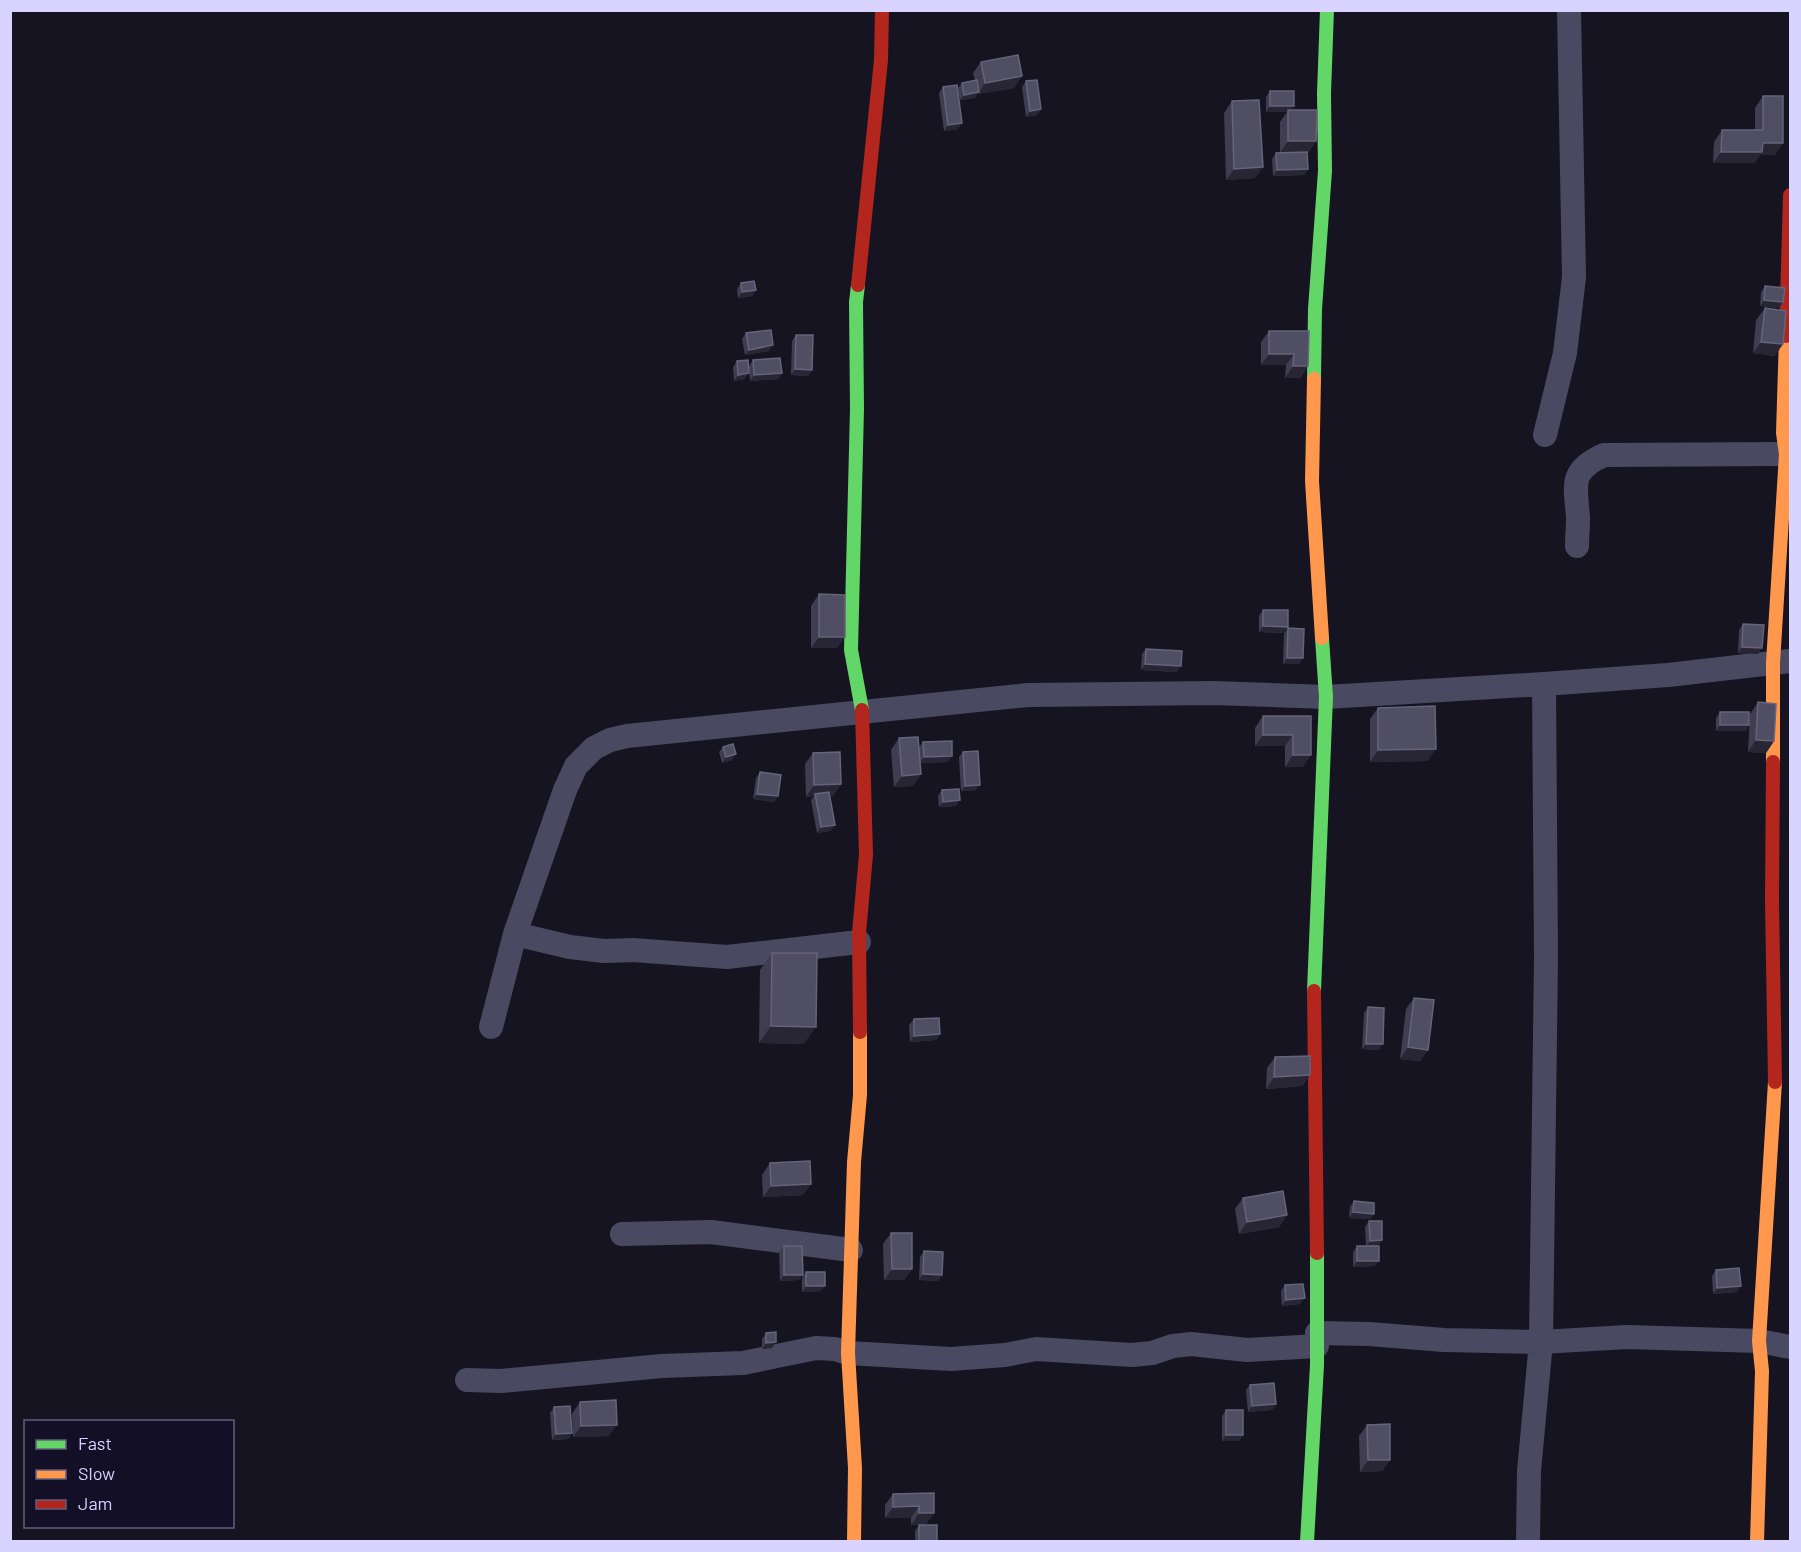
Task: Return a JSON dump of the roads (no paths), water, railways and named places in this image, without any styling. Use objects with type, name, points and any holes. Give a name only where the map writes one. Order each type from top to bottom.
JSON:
[{"type":"street","points":[[854,1542],[855,1468],[848,1353],[854,1162],[860,1095],[859,942],[866,855],[862,711],[851,650],[852,520],[857,409],[856,302],[881,60],[882,10]]},
{"type":"street","points":[[1307,1542],[1317,1339],[1314,994],[1326,697],[1312,481],[1315,309],[1325,171],[1324,93],[1327,10]]},
{"type":"street","points":[[1545,435],[1565,353],[1574,277],[1569,10]]},
{"type":"street","points":[[1757,1542],[1762,1371],[1760,1341],[1774,1088],[1781,902],[1786,454],[1783,433],[1791,195]]},
{"type":"street","points":[[1577,546],[1578,516],[1574,495],[1576,477],[1591,461],[1604,455],[1786,454]]},
{"type":"street","points":[[491,1027],[515,934],[565,790],[576,766],[594,748],[627,735],[1028,695],[1213,693],[1326,697],[1668,675],[1782,662]]},
{"type":"street","points":[[1527,1542],[1529,1471],[1541,1342],[1546,957],[1544,684]]},
{"type":"street","points":[[515,934],[570,947],[604,951],[633,950],[727,957],[859,942]]},
{"type":"street","points":[[622,1234],[711,1232],[851,1250]]},
{"type":"street","points":[[467,1380],[501,1381],[662,1366],[743,1363],[816,1348],[835,1349],[848,1353],[951,1359],[1005,1355],[1036,1349],[1132,1355],[1191,1344],[1247,1350],[1317,1339],[1369,1334],[1444,1340],[1541,1342],[1627,1337],[1760,1341],[1791,1347]]}]
